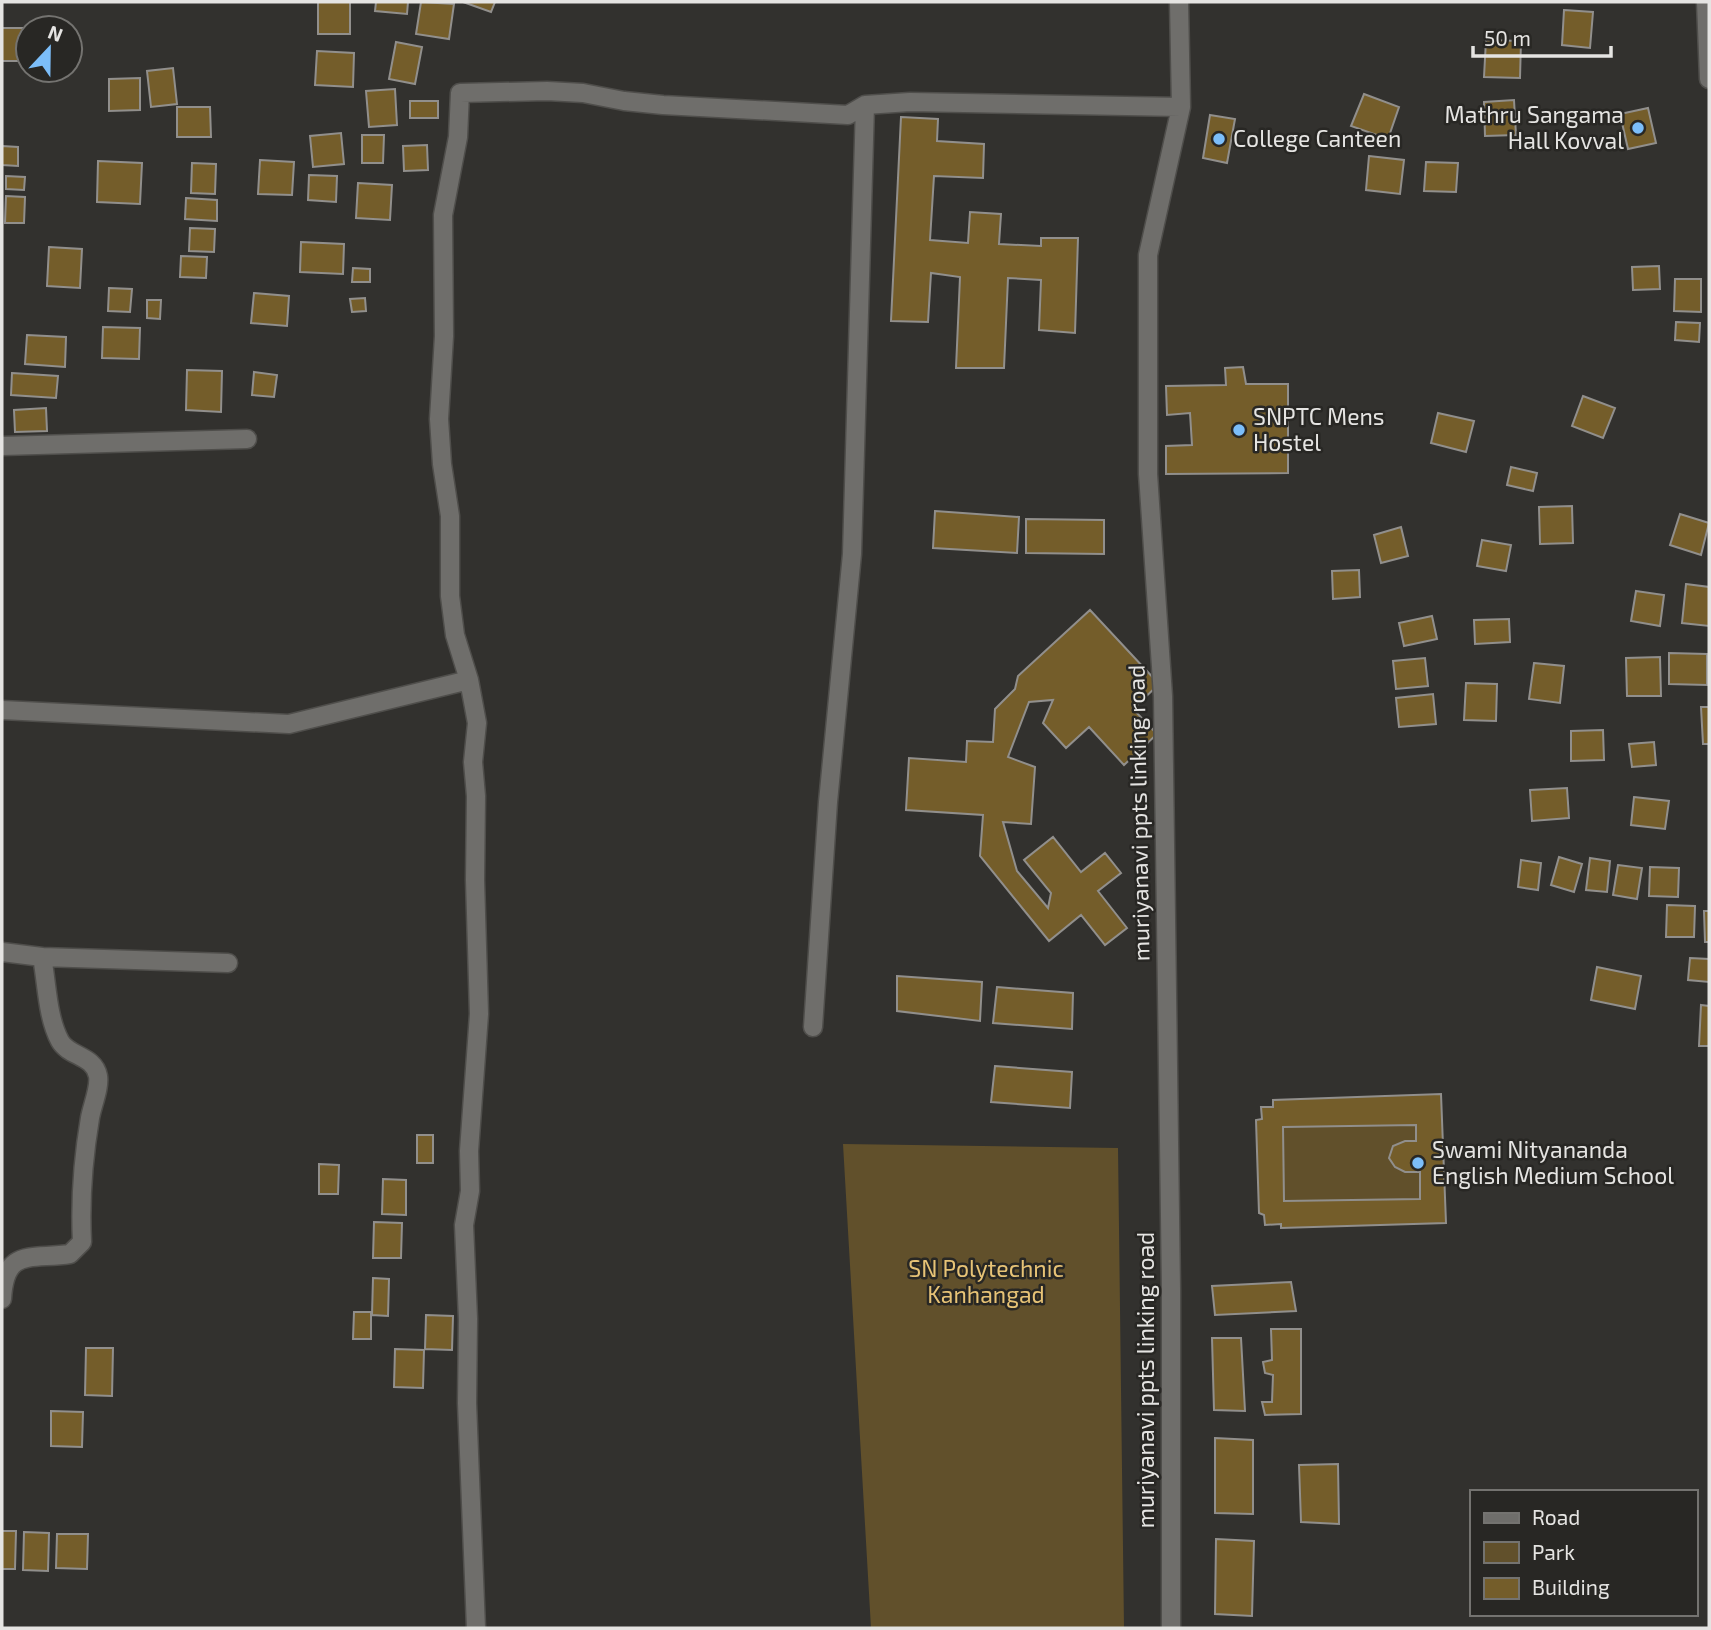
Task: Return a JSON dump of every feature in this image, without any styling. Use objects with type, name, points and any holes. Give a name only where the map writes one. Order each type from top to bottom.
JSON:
[{"type":"street","name":"muriyanavi ppts linking road","points":[[1171,1628],[1171,1290],[1163,696],[1148,474],[1148,254],[1181,107],[1180,2]]},
{"type":"street","points":[[1706,2],[1709,79]]},
{"type":"street","points":[[477,1628],[468,1460],[468,1319],[464,1225],[470,1191],[469,1151],[480,982],[473,762],[477,723],[469,680],[455,635],[450,596],[450,516],[439,419],[444,336],[443,215],[458,137],[460,93],[583,93],[624,102],[848,116],[865,105],[910,102],[1181,107]]},
{"type":"street","points":[[813,1027],[828,802],[852,554],[865,105]]},
{"type":"street","points":[[2,446],[247,439]]},
{"type":"street","points":[[2,710],[289,724],[469,680]]},
{"type":"street","points":[[2,953],[228,964]]},
{"type":"street","points":[[2,1299],[7,1268],[21,1258],[70,1254],[82,1242],[80,1214],[84,1171],[98,1077],[92,1062],[65,1049],[59,1038],[42,957]]},
{"type":"green space","points":[[1416,1125],[1416,1141],[1394,1145],[1389,1158],[1402,1170],[1420,1172],[1420,1199],[1284,1201],[1283,1127]]},
{"type":"green space","name":"SN Polytechnic Kanhangad","points":[[843,1144],[1118,1148],[1124,1628],[871,1628]]},
{"type":"building","points":[[318,2],[350,2],[350,34],[318,34]]},
{"type":"building","points":[[376,2],[408,2],[407,14],[375,11]]},
{"type":"building","points":[[421,2],[454,4],[449,39],[416,34]]},
{"type":"building","points":[[463,2],[495,2],[491,12]]},
{"type":"building","points":[[1564,10],[1593,12],[1590,48],[1562,45]]},
{"type":"building","points":[[2,28],[14,28],[14,61],[2,61]]},
{"type":"building","points":[[1486,40],[1521,41],[1520,78],[1484,77]]},
{"type":"building","points":[[396,42],[422,47],[415,84],[389,79]]},
{"type":"building","points":[[317,51],[354,53],[353,87],[315,85]]},
{"type":"building","points":[[173,68],[177,104],[151,107],[147,71]]},
{"type":"building","points":[[140,78],[140,110],[109,111],[109,79]]},
{"type":"building","points":[[395,89],[397,125],[369,127],[366,91]]},
{"type":"building","points":[[1364,94],[1399,107],[1388,139],[1351,126]]},
{"type":"building","points":[[1514,100],[1516,135],[1485,136],[1484,102]]},
{"type":"building","points":[[410,101],[438,101],[438,118],[410,118]]},
{"type":"building","points":[[177,107],[210,107],[211,137],[177,137]]},
{"type":"building","name":"Mathru Sangama Hall Kovval","points":[[1648,108],[1656,143],[1628,149],[1620,114]]},
{"type":"building","name":"College Canteen","points":[[1210,115],[1235,119],[1227,163],[1203,158]]},
{"type":"building","points":[[901,117],[938,119],[937,141],[984,144],[983,178],[934,176],[930,240],[968,243],[970,212],[1001,214],[999,244],[1041,246],[1041,238],[1078,238],[1075,333],[1039,330],[1041,280],[1008,278],[1004,368],[956,368],[960,277],[931,273],[928,322],[891,321]]},
{"type":"building","points":[[341,133],[344,164],[313,167],[310,136]]},
{"type":"building","points":[[362,135],[384,135],[383,163],[362,163]]},
{"type":"building","points":[[427,145],[428,170],[404,171],[403,146]]},
{"type":"building","points":[[2,146],[18,147],[18,166],[2,165]]},
{"type":"building","points":[[1369,156],[1404,160],[1400,194],[1366,190]]},
{"type":"building","points":[[260,160],[294,162],[292,195],[258,194]]},
{"type":"building","points":[[98,161],[142,163],[140,204],[97,202]]},
{"type":"building","points":[[1426,162],[1458,163],[1456,192],[1424,191]]},
{"type":"building","points":[[192,163],[216,164],[215,194],[191,193]]},
{"type":"building","points":[[309,175],[337,176],[336,202],[308,200]]},
{"type":"building","points":[[6,176],[25,177],[24,190],[6,189]]},
{"type":"building","points":[[358,183],[392,185],[390,220],[356,218]]},
{"type":"building","points":[[6,196],[25,197],[24,223],[5,223]]},
{"type":"building","points":[[186,198],[217,200],[217,221],[185,219]]},
{"type":"building","points":[[190,228],[215,229],[214,252],[189,251]]},
{"type":"building","points":[[301,242],[344,244],[343,274],[300,272]]},
{"type":"building","points":[[49,247],[82,249],[80,288],[47,286]]},
{"type":"building","points":[[181,256],[207,257],[206,278],[180,277]]},
{"type":"building","points":[[1659,266],[1660,289],[1633,290],[1632,267]]},
{"type":"building","points":[[353,268],[370,269],[370,282],[352,282]]},
{"type":"building","points":[[1675,279],[1701,279],[1701,312],[1674,311]]},
{"type":"building","points":[[109,288],[132,289],[130,312],[108,311]]},
{"type":"building","points":[[254,293],[289,296],[287,326],[251,323]]},
{"type":"building","points":[[365,298],[366,311],[352,312],[350,299]]},
{"type":"building","points":[[147,300],[161,300],[160,319],[147,318]]},
{"type":"building","points":[[1676,322],[1700,323],[1699,342],[1675,340]]},
{"type":"building","points":[[103,327],[140,328],[139,359],[102,358]]},
{"type":"building","points":[[27,335],[66,337],[65,367],[25,364]]},
{"type":"building","name":"SNPTC Mens Hostel","points":[[1243,367],[1246,384],[1288,384],[1288,473],[1166,474],[1166,446],[1192,445],[1190,413],[1167,415],[1166,386],[1226,385],[1225,368]]},
{"type":"building","points":[[187,370],[222,371],[221,412],[186,410]]},
{"type":"building","points":[[254,372],[277,375],[274,397],[252,395]]},
{"type":"building","points":[[12,373],[58,376],[56,398],[11,395]]},
{"type":"building","points":[[1583,396],[1615,408],[1603,438],[1572,426]]},
{"type":"building","points":[[46,408],[47,431],[15,432],[14,410]]},
{"type":"building","points":[[1438,413],[1474,421],[1466,452],[1431,443]]},
{"type":"building","points":[[1511,467],[1537,473],[1533,491],[1507,485]]},
{"type":"building","points":[[1572,506],[1573,543],[1540,544],[1539,507]]},
{"type":"building","points":[[935,511],[1019,517],[1017,553],[933,548]]},
{"type":"building","points":[[1680,514],[1709,523],[1701,555],[1670,545]]},
{"type":"building","points":[[1026,519],[1104,520],[1104,554],[1026,553]]},
{"type":"building","points":[[1401,527],[1408,556],[1381,563],[1374,535]]},
{"type":"building","points":[[1482,540],[1511,545],[1506,571],[1477,566]]},
{"type":"building","points":[[1359,570],[1360,597],[1333,599],[1332,571]]},
{"type":"building","points":[[1686,584],[1709,587],[1709,626],[1682,623]]},
{"type":"building","points":[[1636,591],[1664,595],[1660,626],[1631,621]]},
{"type":"building","points":[[1090,610],[1159,684],[1133,709],[1157,734],[1124,765],[1089,727],[1066,748],[1043,723],[1053,700],[1029,702],[1008,757],[1035,767],[1031,824],[1003,822],[1017,871],[1048,908],[1051,893],[1024,860],[1053,837],[1081,872],[1105,853],[1121,873],[1098,891],[1127,928],[1105,945],[1081,915],[1049,941],[980,856],[983,815],[906,810],[909,758],[966,762],[967,741],[993,742],[995,709],[1015,689],[1018,676]]},
{"type":"building","points":[[1432,616],[1437,639],[1404,646],[1399,623]]},
{"type":"building","points":[[1509,619],[1510,642],[1475,644],[1474,620]]},
{"type":"building","points":[[1669,653],[1707,654],[1707,685],[1669,684]]},
{"type":"building","points":[[1660,657],[1661,696],[1627,696],[1626,658]]},
{"type":"building","points":[[1425,658],[1428,686],[1396,689],[1393,661]]},
{"type":"building","points":[[1534,663],[1564,666],[1560,703],[1529,699]]},
{"type":"building","points":[[1466,683],[1497,684],[1496,721],[1464,720]]},
{"type":"building","points":[[1433,694],[1436,724],[1399,727],[1396,698]]},
{"type":"building","points":[[1701,707],[1709,707],[1709,744],[1703,744]]},
{"type":"building","points":[[1603,730],[1604,760],[1571,761],[1571,731]]},
{"type":"building","points":[[1654,742],[1656,765],[1632,767],[1629,744]]},
{"type":"building","points":[[1567,788],[1569,818],[1532,821],[1530,790]]},
{"type":"building","points":[[1634,797],[1669,801],[1665,829],[1631,825]]},
{"type":"building","points":[[1559,857],[1582,864],[1574,892],[1551,885]]},
{"type":"building","points":[[1590,858],[1610,861],[1607,892],[1586,890]]},
{"type":"building","points":[[1521,860],[1541,863],[1538,890],[1518,887]]},
{"type":"building","points":[[1618,865],[1642,868],[1637,899],[1613,895]]},
{"type":"building","points":[[1650,867],[1679,868],[1678,897],[1649,896]]},
{"type":"building","points":[[1667,905],[1695,906],[1694,937],[1666,937]]},
{"type":"building","points":[[1704,911],[1709,911],[1709,942],[1705,942]]},
{"type":"building","points":[[1690,958],[1709,959],[1709,982],[1688,980]]},
{"type":"building","points":[[1597,967],[1641,976],[1635,1009],[1591,1000]]},
{"type":"building","points":[[897,976],[982,982],[980,1021],[897,1011]]},
{"type":"building","points":[[997,987],[1073,993],[1072,1029],[993,1023]]},
{"type":"building","points":[[1701,1005],[1709,1006],[1709,1046],[1699,1046]]},
{"type":"building","points":[[995,1066],[1072,1072],[1070,1108],[991,1102]]},
{"type":"building","name":"Swami Nityananda English Medium School","points":[[1441,1094],[1446,1223],[1281,1228],[1281,1224],[1265,1225],[1264,1215],[1259,1213],[1256,1120],[1262,1119],[1261,1107],[1273,1107],[1273,1100]],"holes":[[[1416,1125],[1416,1141],[1405,1141],[1393,1146],[1389,1158],[1395,1167],[1405,1172],[1420,1172],[1420,1199],[1284,1201],[1283,1127]]]},
{"type":"building","points":[[417,1135],[433,1135],[433,1163],[417,1163]]},
{"type":"building","points":[[319,1164],[339,1165],[338,1194],[319,1194]]},
{"type":"building","points":[[383,1179],[406,1180],[406,1215],[382,1214]]},
{"type":"building","points":[[374,1222],[402,1223],[401,1258],[373,1258]]},
{"type":"building","points":[[373,1278],[389,1279],[388,1316],[372,1315]]},
{"type":"building","points":[[1291,1282],[1296,1311],[1215,1315],[1212,1286]]},
{"type":"building","points":[[354,1312],[371,1312],[371,1339],[353,1339]]},
{"type":"building","points":[[426,1315],[453,1316],[452,1350],[425,1349]]},
{"type":"building","points":[[1271,1329],[1301,1329],[1301,1414],[1265,1415],[1262,1402],[1272,1402],[1273,1375],[1265,1373],[1263,1362],[1272,1360]]},
{"type":"building","points":[[1212,1338],[1241,1338],[1245,1411],[1214,1410]]},
{"type":"building","points":[[86,1348],[113,1348],[112,1396],[85,1395]]},
{"type":"building","points":[[395,1349],[424,1350],[423,1388],[394,1387]]},
{"type":"building","points":[[51,1411],[83,1412],[82,1447],[51,1446]]},
{"type":"building","points":[[1215,1438],[1253,1440],[1253,1514],[1215,1513]]},
{"type":"building","points":[[1338,1464],[1339,1524],[1301,1522],[1299,1465]]},
{"type":"building","points":[[2,1531],[16,1531],[15,1569],[2,1569]]},
{"type":"building","points":[[24,1532],[49,1533],[48,1571],[23,1570]]},
{"type":"building","points":[[57,1534],[88,1534],[87,1569],[56,1568]]},
{"type":"building","points":[[1216,1539],[1254,1541],[1252,1616],[1215,1614]]},
{"type":"place","name":"Mathru Sangama Hall Kovval","points":[[1638,128]]},
{"type":"place","name":"College Canteen","points":[[1219,139]]},
{"type":"place","name":"SNPTC Mens Hostel","points":[[1239,430]]},
{"type":"place","name":"Swami Nityananda English Medium School","points":[[1418,1163]]}]
